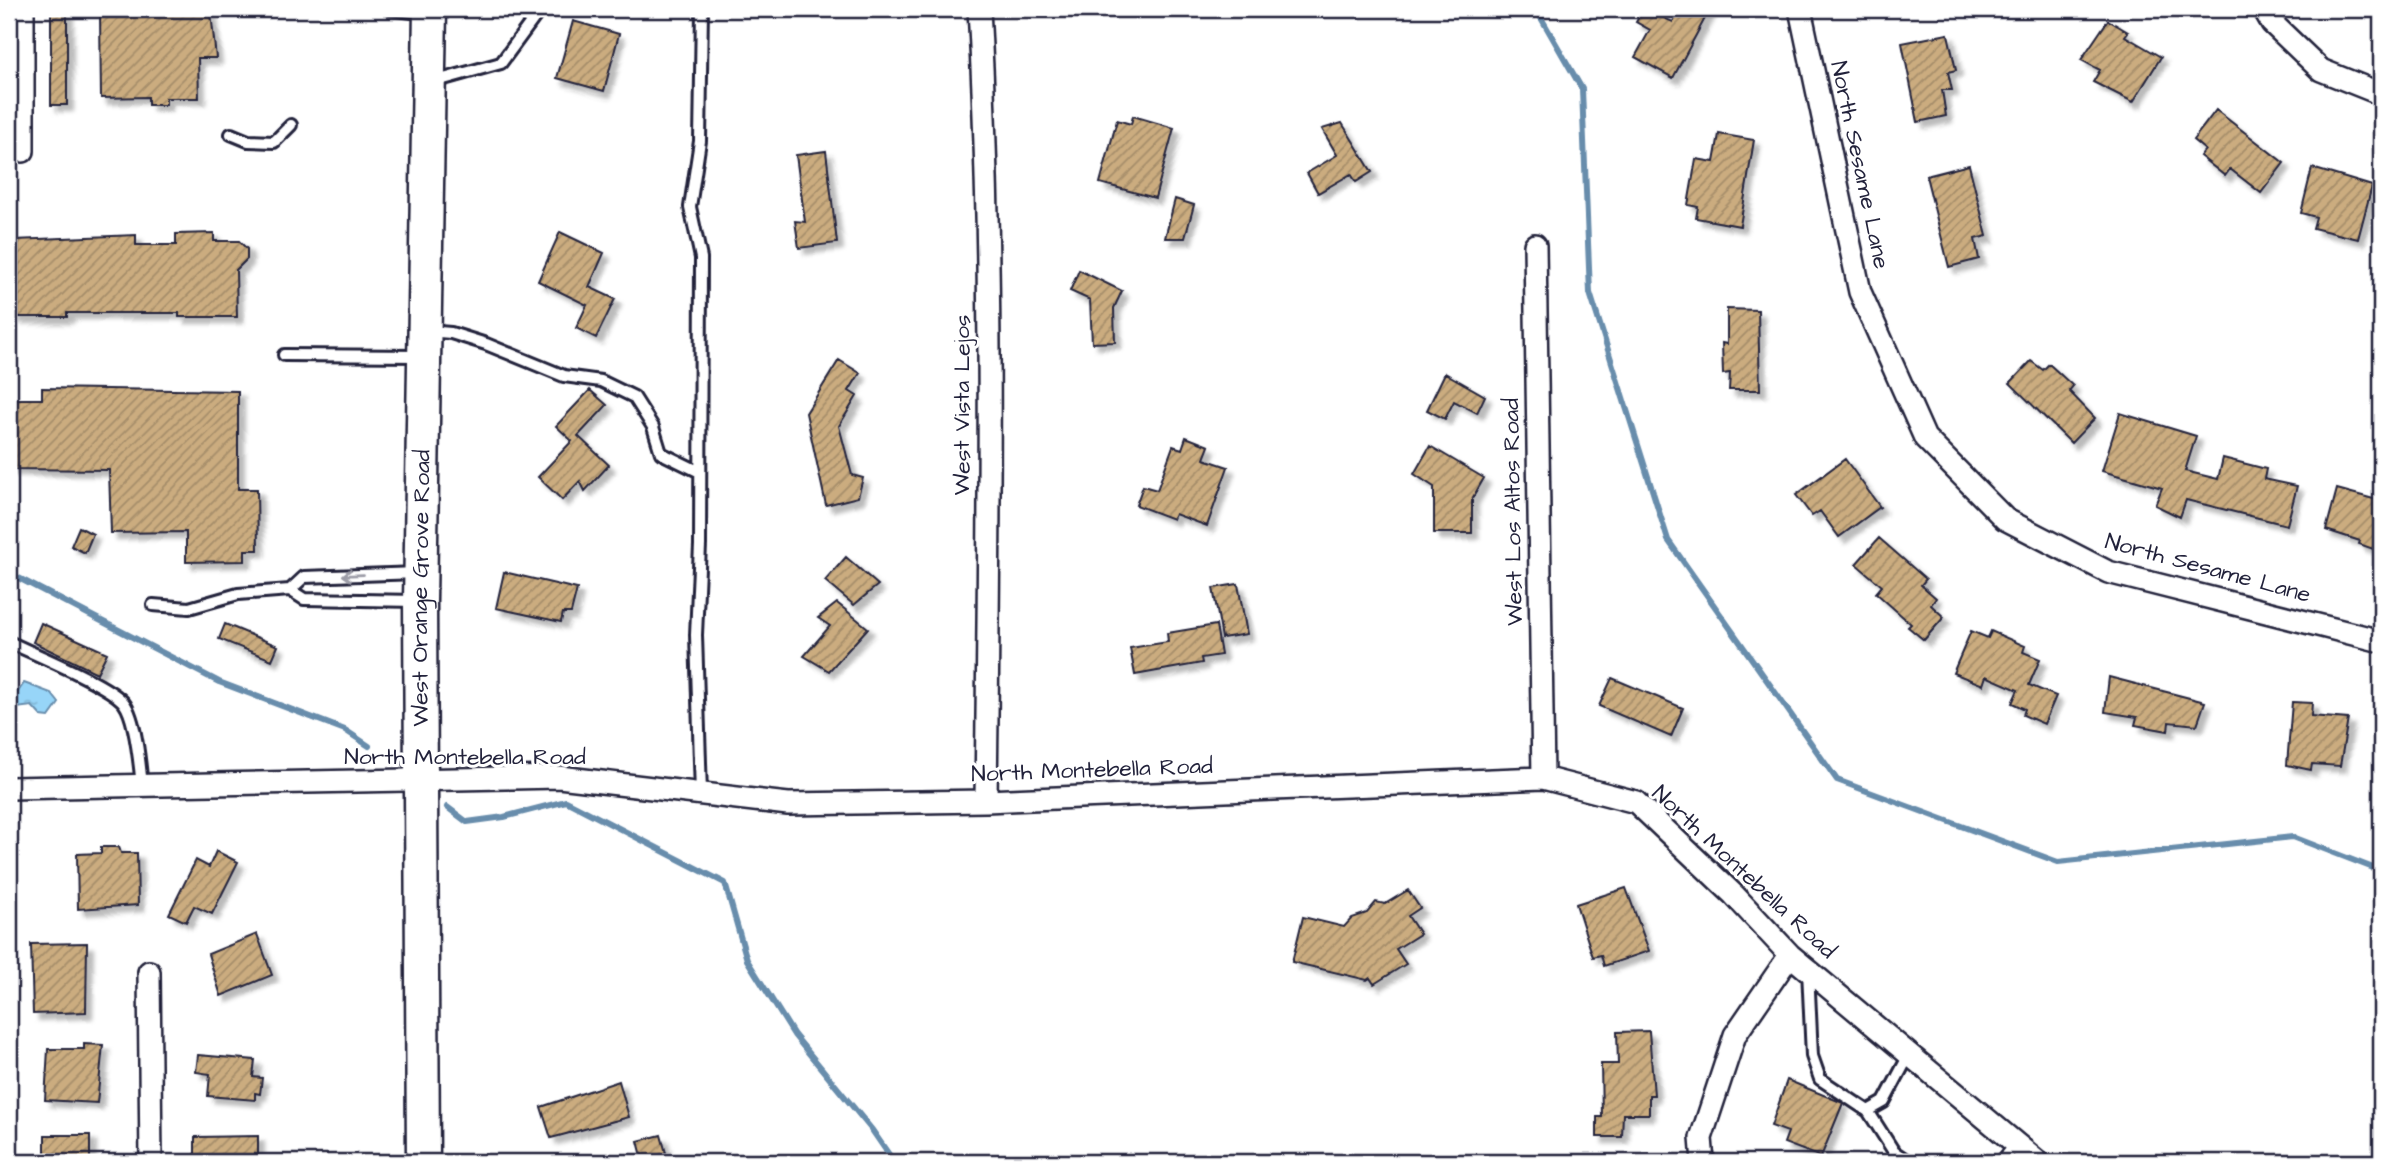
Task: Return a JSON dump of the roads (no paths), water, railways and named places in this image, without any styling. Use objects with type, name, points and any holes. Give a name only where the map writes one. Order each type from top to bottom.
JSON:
[{"type":"main road","name":"West Orange Grove Road","points":[[423,1162],[420,587],[429,11]]},
{"type":"street","points":[[23,9],[23,151]]},
{"type":"street","name":"West Vista Lejos","points":[[979,9],[985,110],[990,408],[986,801]]},
{"type":"street","name":"North Sesame Lane","points":[[1800,9],[1860,292],[1925,438],[2005,519],[2108,572],[2381,641]]},
{"type":"street","points":[[2264,9],[2272,23],[2321,70],[2381,94]]},
{"type":"street","name":"West Los Altos Road","points":[[1535,245],[1543,778]]},
{"type":"street","name":"North Montebella Road","points":[[9,788],[419,783],[559,777],[788,804],[986,801],[1543,778],[1636,802],[1734,895],[1790,955],[2038,1162]]},
{"type":"street","points":[[1703,1162],[1701,1138],[1735,1035],[1790,955]]},
{"type":"street","points":[[149,972],[151,1162]]},
{"type":"lane","points":[[390,9],[429,11]]},
{"type":"lane","points":[[427,83],[501,63],[537,15],[537,9]]},
{"type":"lane","points":[[701,794],[696,635],[701,258],[690,207],[700,141],[702,9]]},
{"type":"lane","points":[[232,134],[248,141],[274,142],[291,125]]},
{"type":"lane","points":[[284,355],[423,343],[451,333],[529,360],[564,376],[601,382],[634,397],[653,427],[661,453],[700,472]]},
{"type":"lane","points":[[290,590],[304,577],[420,587]]},
{"type":"lane","points":[[153,605],[188,608],[238,594],[290,590],[304,599],[420,587]]},
{"type":"lane","points":[[9,642],[104,689],[124,703],[138,745],[142,787]]},
{"type":"lane","points":[[1808,970],[1812,1056],[1820,1079],[1868,1111],[1894,1152],[1909,1162]]},
{"type":"lane","points":[[1868,1111],[1884,1102],[1909,1055]]},
{"type":"lane","points":[[2001,1162],[2016,1144]]},
{"type":"water","points":[[24,683],[51,693],[59,703],[49,717],[41,716],[32,706],[17,708],[13,699]]},
{"type":"waterway","points":[[1536,9],[1582,89],[1590,293],[1668,540],[1837,780],[2058,862],[2293,837],[2381,871]]},
{"type":"waterway","points":[[9,573],[219,682],[345,730],[369,746]]},
{"type":"waterway","points":[[447,807],[467,822],[504,817],[566,801],[725,883],[747,960],[794,1035],[872,1130],[894,1162]]}]
